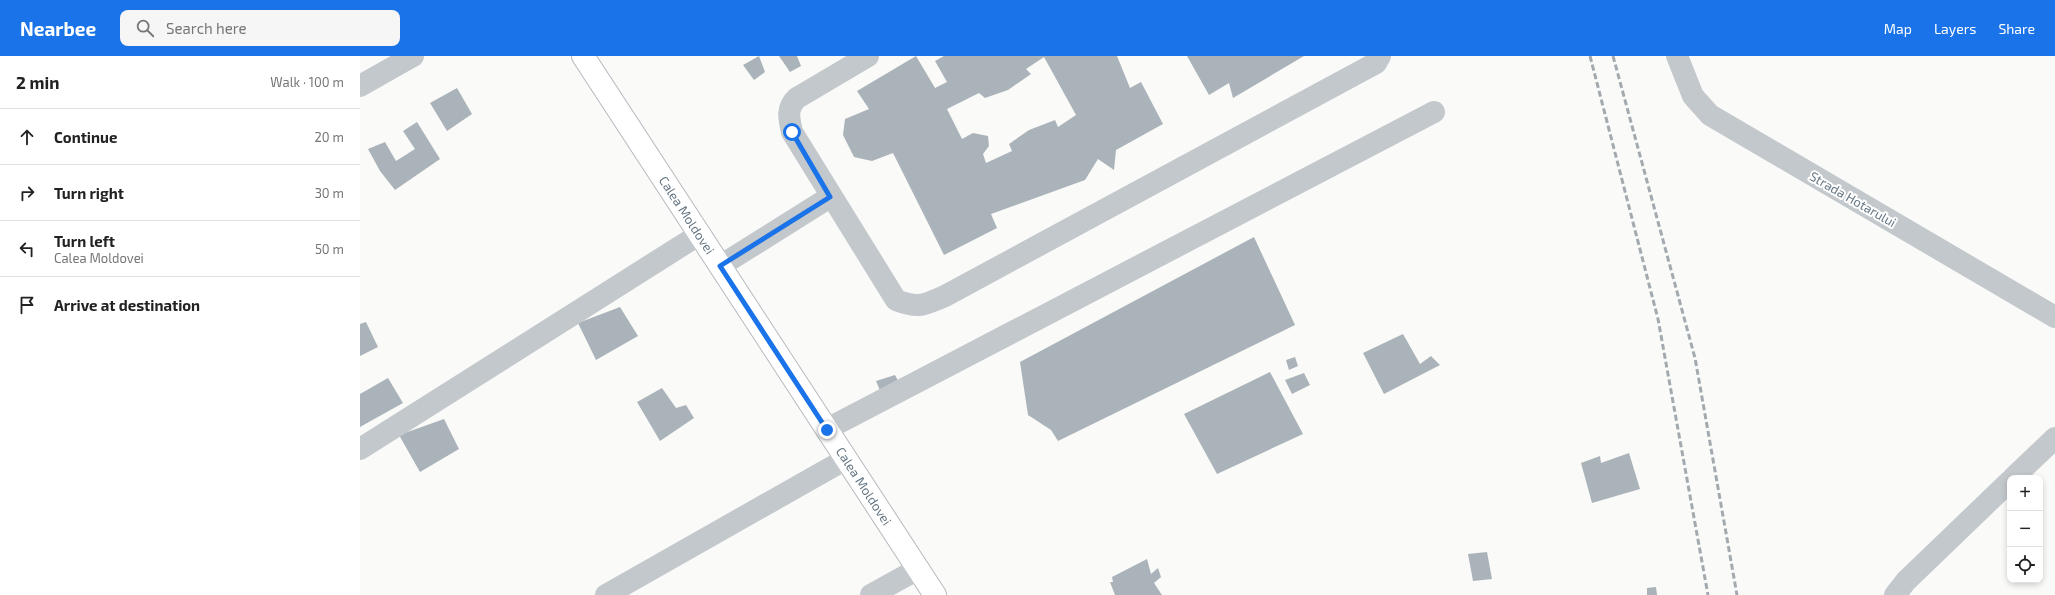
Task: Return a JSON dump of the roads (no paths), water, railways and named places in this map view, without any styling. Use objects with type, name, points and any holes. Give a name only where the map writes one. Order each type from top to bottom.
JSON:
[{"type":"main road","name":"Calea Moldovei","points":[[583,56],[935,595]]},
{"type":"street","points":[[360,86],[413,56]]},
{"type":"street","points":[[868,56],[797,98],[791,104],[789,115],[792,132],[830,197],[896,300],[907,305],[921,306],[945,296],[1369,67],[1376,63],[1380,56]]},
{"type":"street","name":"Strada Hotarului","points":[[1677,56],[1693,96],[1710,115],[2055,317]]},
{"type":"street","points":[[827,430],[1434,112]]},
{"type":"street","points":[[720,266],[830,197]]},
{"type":"street","points":[[360,448],[700,234]]},
{"type":"street","points":[[2016,475],[2055,438]]},
{"type":"street","points":[[606,595],[846,459]]},
{"type":"street","points":[[1895,595],[1906,581],[2007,484]]},
{"type":"street","points":[[871,595],[918,569]]},
{"type":"railway","points":[[1590,56],[1658,319],[1708,595]]},
{"type":"railway","points":[[1613,56],[1695,358],[1737,595]]}]
